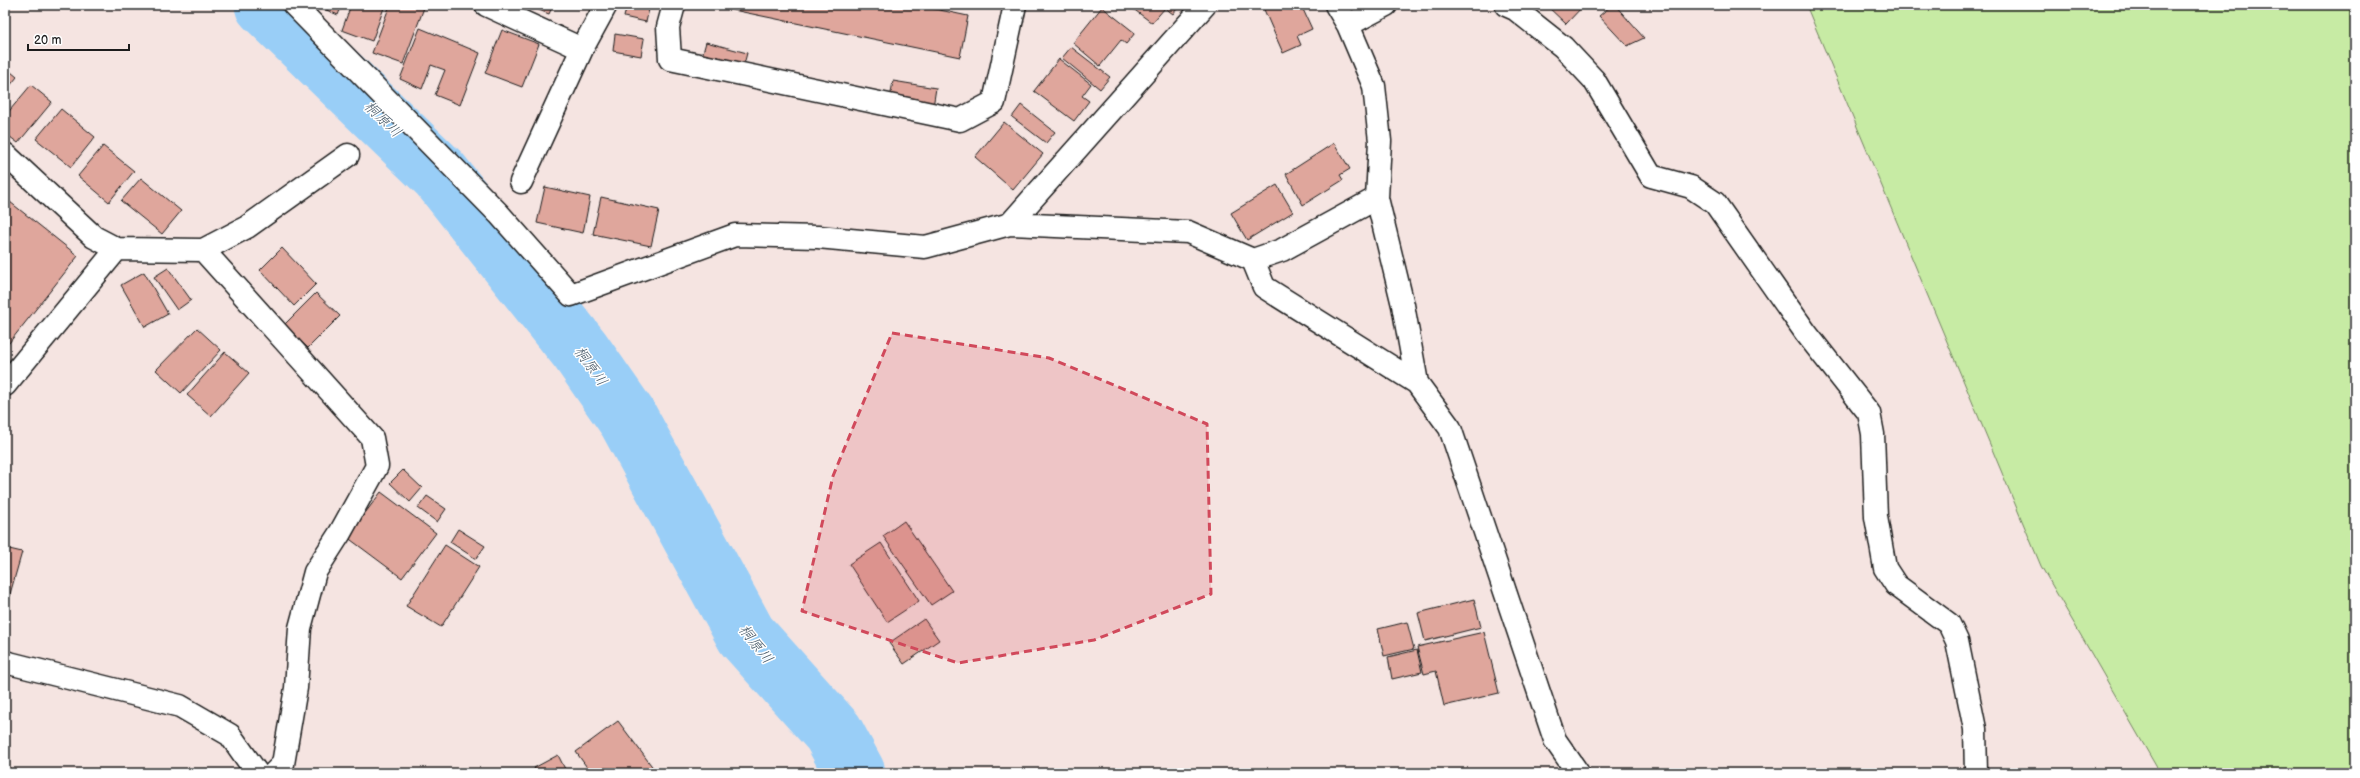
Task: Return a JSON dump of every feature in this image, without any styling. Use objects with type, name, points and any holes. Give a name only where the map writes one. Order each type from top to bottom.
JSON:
[{"type":"street","points":[[294,5],[499,214],[572,295],[736,235],[818,237],[925,247],[1010,224],[1188,232],[1253,260],[1282,250],[1377,198]]},
{"type":"street","points":[[486,5],[582,49]]},
{"type":"street","points":[[521,182],[582,49],[606,5]]},
{"type":"street","points":[[674,5],[668,27],[670,59],[960,120],[994,102],[1015,5]]},
{"type":"street","points":[[1010,224],[1205,5]]},
{"type":"street","points":[[1336,5],[1348,25],[1374,86],[1380,141],[1377,198],[1403,305],[1417,382]]},
{"type":"street","points":[[1348,25],[1386,5]]},
{"type":"street","points":[[1506,5],[1515,9],[1563,47],[1594,80],[1651,176],[1691,186],[1715,203],[1806,333],[1869,413],[1873,434],[1876,517],[1885,568],[1896,584],[1949,624],[1957,641],[1975,729],[1976,773]]},
{"type":"street","points":[[5,154],[94,237],[117,249],[203,250],[247,227],[348,155]]},
{"type":"street","points":[[5,385],[117,249]]},
{"type":"street","points":[[203,250],[372,438],[377,466],[340,533],[314,572],[300,628],[296,688],[283,764],[274,773]]},
{"type":"street","points":[[1253,260],[1264,288],[1417,382],[1450,428],[1555,740],[1578,773]]},
{"type":"street","points":[[5,662],[180,706],[230,735],[257,773]]},
{"type":"highlighted area","points":[[892,333],[1049,358],[1207,424],[1211,594],[1094,640],[958,663],[802,611],[833,476]]},
{"type":"green space","points":[[1806,5],[2355,5],[2355,773],[2160,773],[2041,566]]},
{"type":"building","points":[[315,5],[342,5],[338,15]]},
{"type":"building","points":[[351,5],[385,5],[372,41],[342,30]]},
{"type":"building","points":[[390,5],[425,5],[403,64],[372,53]]},
{"type":"building","points":[[526,5],[553,5],[549,14]]},
{"type":"building","points":[[627,5],[650,5],[646,22],[624,17]]},
{"type":"building","points":[[709,5],[916,5],[968,16],[960,57]]},
{"type":"building","points":[[1128,5],[1180,5],[1173,14],[1165,8],[1152,23]]},
{"type":"building","points":[[1262,5],[1301,5],[1312,29],[1297,36],[1301,45],[1283,53]]},
{"type":"building","points":[[1546,5],[1584,5],[1566,24]]},
{"type":"building","points":[[1612,5],[1615,5],[1644,38],[1627,46],[1599,16]]},
{"type":"building","points":[[1102,7],[1135,33],[1126,44],[1121,40],[1100,66],[1073,43]]},
{"type":"building","points":[[420,28],[480,53],[460,105],[435,95],[445,70],[431,65],[422,89],[400,79]]},
{"type":"building","points":[[502,30],[539,44],[522,87],[485,73]]},
{"type":"building","points":[[615,34],[644,39],[641,56],[613,51]]},
{"type":"building","points":[[706,42],[747,53],[742,72],[701,60]]},
{"type":"building","points":[[1071,47],[1110,77],[1100,89],[1062,58]]},
{"type":"building","points":[[1059,59],[1091,84],[1082,96],[1089,101],[1074,121],[1034,91]]},
{"type":"building","points":[[5,67],[17,77],[5,92]]},
{"type":"building","points":[[893,81],[936,88],[933,107],[890,99]]},
{"type":"building","points":[[31,85],[52,102],[18,143],[5,133],[5,116]]},
{"type":"building","points":[[1021,105],[1055,132],[1046,143],[1012,117]]},
{"type":"building","points":[[61,109],[95,137],[71,167],[36,139]]},
{"type":"building","points":[[1004,122],[1043,154],[1013,190],[975,157]]},
{"type":"building","points":[[1334,143],[1350,169],[1340,175],[1343,180],[1303,205],[1286,174]]},
{"type":"building","points":[[103,146],[134,171],[109,202],[78,176]]},
{"type":"building","points":[[141,178],[181,211],[162,234],[121,201]]},
{"type":"building","points":[[1277,185],[1293,212],[1247,240],[1231,213]]},
{"type":"building","points":[[545,187],[590,197],[583,233],[537,223]]},
{"type":"building","points":[[601,197],[659,210],[651,246],[593,234]]},
{"type":"building","points":[[5,198],[78,256],[5,348]]},
{"type":"building","points":[[282,248],[316,284],[294,306],[260,270]]},
{"type":"building","points":[[168,268],[191,300],[177,310],[154,277]]},
{"type":"building","points":[[144,272],[168,314],[145,327],[121,285]]},
{"type":"building","points":[[316,293],[340,316],[308,348],[284,325]]},
{"type":"building","points":[[197,328],[221,350],[181,393],[156,370]]},
{"type":"building","points":[[225,352],[249,373],[211,416],[187,395]]},
{"type":"building","points":[[403,470],[422,488],[410,502],[390,483]]},
{"type":"building","points":[[381,492],[436,533],[402,578],[347,537]]},
{"type":"building","points":[[427,496],[446,509],[437,522],[418,508]]},
{"type":"building","points":[[904,521],[952,591],[931,605],[883,536]]},
{"type":"building","points":[[458,529],[485,546],[476,559],[450,542]]},
{"type":"building","points":[[881,543],[919,601],[887,622],[849,564]]},
{"type":"building","points":[[445,545],[479,567],[441,627],[406,606]]},
{"type":"building","points":[[5,548],[22,552],[8,601],[5,600]]},
{"type":"building","points":[[1474,599],[1481,627],[1425,641],[1418,613]]},
{"type":"building","points":[[924,619],[939,640],[904,664],[889,643]]},
{"type":"building","points":[[1407,622],[1414,649],[1384,656],[1378,629]]},
{"type":"building","points":[[1484,632],[1499,693],[1444,706],[1436,671],[1424,674],[1417,647]]},
{"type":"building","points":[[1417,650],[1422,672],[1392,679],[1388,657]]},
{"type":"building","points":[[618,721],[657,773],[591,773],[576,752]]},
{"type":"building","points":[[558,755],[567,773],[537,773],[534,768]]},
{"type":"waterway","name":"桐原川","points":[[265,5],[440,174],[580,350],[628,419],[746,635],[833,732],[855,773]]}]
